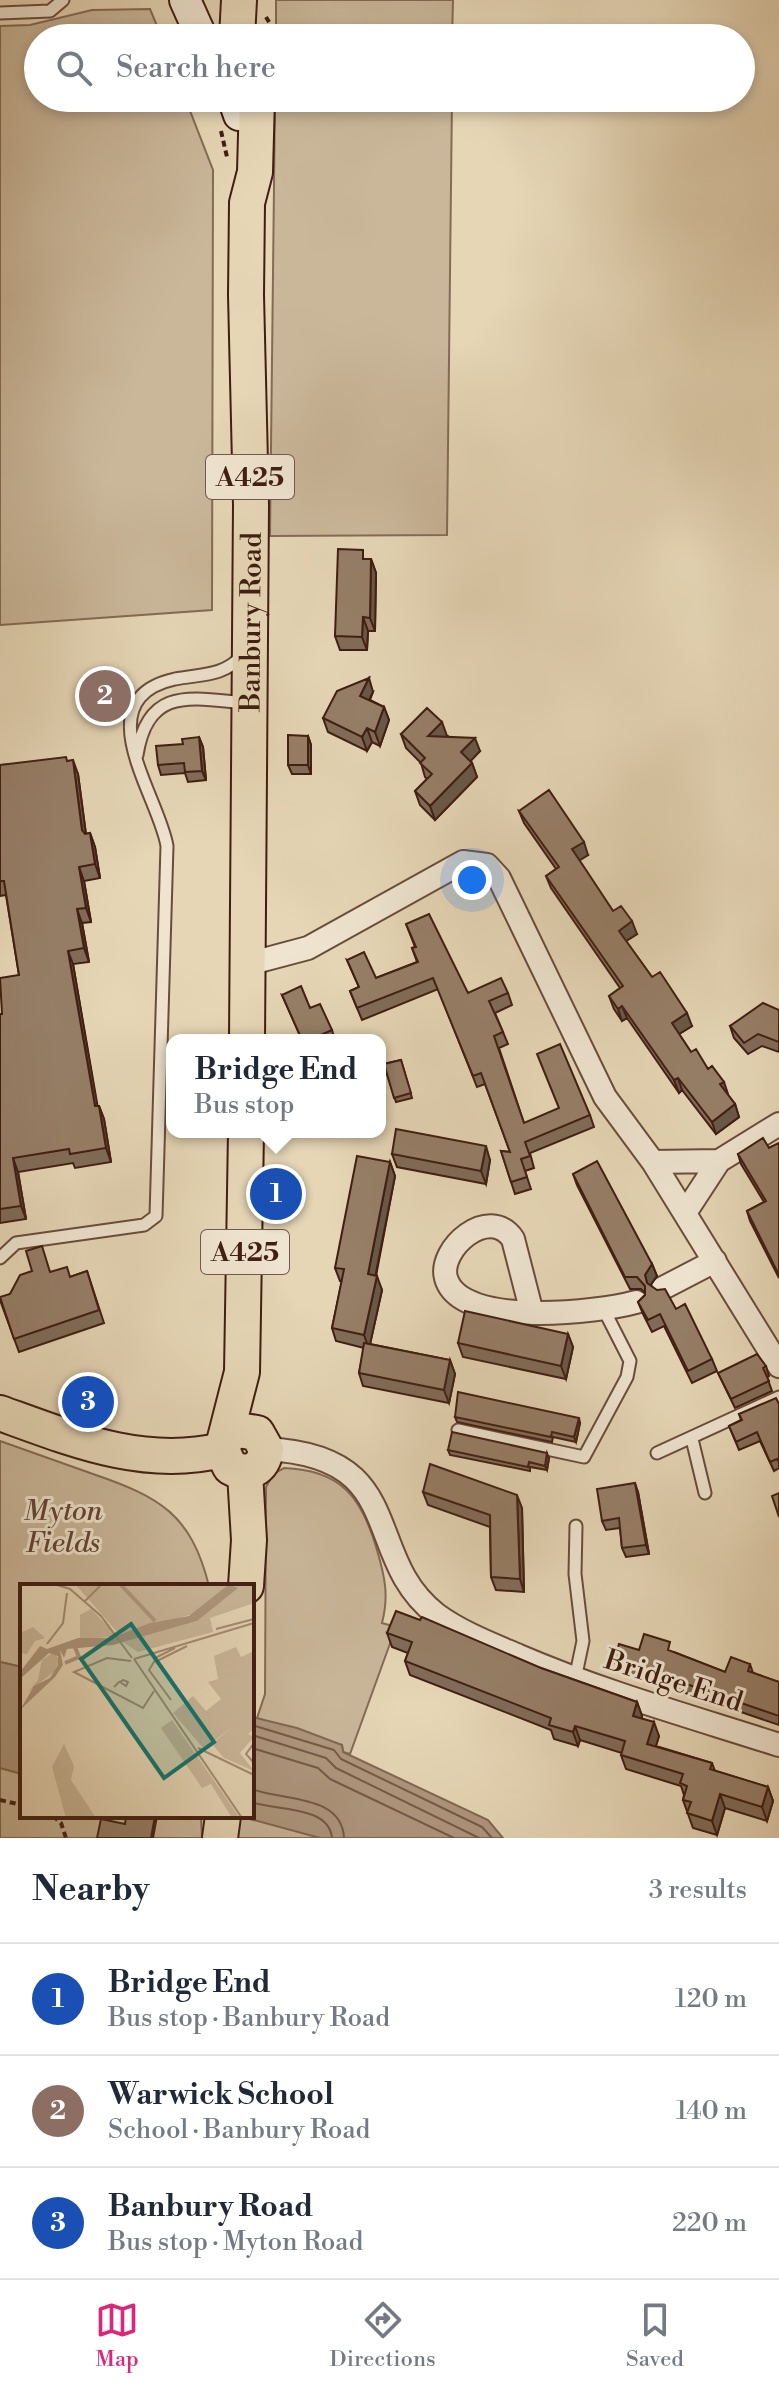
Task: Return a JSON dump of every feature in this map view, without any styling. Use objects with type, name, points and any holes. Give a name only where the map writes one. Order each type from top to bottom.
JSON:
[{"type":"main road","points":[[238,24],[239,0]]},
{"type":"main road","points":[[258,0],[258,24]]},
{"type":"main road","name":"Banbury Road","points":[[241,112],[238,165],[247,203],[250,645],[247,1034]]},
{"type":"main road","name":"A425","points":[[246,1138],[242,1372],[243,1448],[249,1523],[246,1584]]},
{"type":"main road","points":[[0,1413],[81,1442],[137,1454],[194,1456],[243,1448]]},
{"type":"main road","points":[[220,1838],[223,1818]]},
{"type":"street","points":[[185,0],[196,24]]},
{"type":"street","points":[[248,964],[308,948],[463,862],[487,865],[499,878],[521,919],[605,1097],[653,1162],[779,1366]]},
{"type":"street","points":[[685,1213],[719,1161],[779,1124]]},
{"type":"street","points":[[653,1162],[719,1161]]},
{"type":"street","points":[[532,1313],[513,1239],[505,1229],[496,1224],[479,1227],[451,1251],[446,1278],[457,1292],[489,1308],[532,1313],[552,1315],[604,1310],[636,1302]]},
{"type":"street","points":[[663,1288],[715,1261]]},
{"type":"street","name":"Bridge End","points":[[243,1448],[314,1457],[359,1483],[378,1510],[409,1583],[434,1612],[472,1636],[575,1679],[779,1745]]},
{"type":"lane","points":[[0,13],[50,11],[63,0]]},
{"type":"lane","points":[[0,1258],[16,1243],[144,1225],[153,1220],[158,1210],[167,846],[165,832],[143,785],[130,721],[146,691],[162,682],[227,670],[250,645]]},
{"type":"lane","points":[[137,755],[145,723],[162,705],[177,700],[206,699],[250,703]]},
{"type":"lane","points":[[458,1430],[584,1457],[627,1377],[630,1361],[604,1310]]},
{"type":"lane","points":[[657,1453],[779,1397]]},
{"type":"lane","points":[[692,1439],[705,1493]]},
{"type":"lane","points":[[575,1679],[583,1641],[575,1574],[576,1526]]},
{"type":"path","points":[[0,1800],[20,1805]]},
{"type":"path","points":[[55,1818],[61,1823],[66,1838]]},
{"type":"green space","points":[[276,0],[453,0],[452,24],[276,24]]},
{"type":"green space","points":[[150,9],[156,24],[34,24],[92,10]]},
{"type":"green space","points":[[24,25],[24,112],[190,112],[213,170],[212,610],[0,625],[0,26]]},
{"type":"green space","points":[[275,112],[452,112],[447,535],[270,536]]},
{"type":"green space","name":"Myton Fields","points":[[0,1441],[137,1491],[169,1512],[182,1525],[202,1561],[208,1584],[20,1584],[20,1667],[0,1662]]},
{"type":"green space","points":[[284,1468],[321,1474],[347,1490],[356,1502],[371,1532],[382,1569],[386,1595],[382,1623],[396,1627],[350,1754],[343,1752],[342,1745],[257,1718],[265,1694],[266,1487],[273,1474]]},
{"type":"green space","points":[[0,1768],[20,1773],[20,1818],[201,1818],[202,1838],[0,1838]]},
{"type":"green space","points":[[238,1818],[246,1818],[320,1838],[238,1838]]},
{"type":"water","points":[[0,1662],[20,1667],[20,1773],[0,1768]]},
{"type":"water","points":[[254,1717],[297,1728],[342,1745],[343,1752],[488,1820],[503,1838],[320,1838],[246,1818],[254,1818]]},
{"type":"building","points":[[338,549],[363,550],[363,559],[371,559],[370,618],[363,617],[362,637],[335,636]]},
{"type":"building","points":[[369,678],[360,696],[384,707],[375,732],[367,728],[362,737],[323,718],[337,691]]},
{"type":"building","points":[[427,708],[442,722],[428,736],[475,738],[461,752],[472,763],[430,806],[415,791],[432,774],[420,763],[425,758],[401,734]]},
{"type":"building","points":[[288,735],[308,736],[308,765],[288,765]]},
{"type":"building","points":[[199,737],[202,771],[185,772],[184,763],[158,765],[156,746],[183,744],[182,739]]},
{"type":"building","points":[[66,757],[67,761],[73,760],[82,830],[85,834],[90,833],[95,864],[79,867],[86,908],[77,909],[84,948],[68,951],[95,1106],[99,1106],[106,1148],[70,1154],[69,1149],[13,1158],[21,1206],[0,1209],[0,978],[19,975],[4,881],[0,881],[0,765]]},
{"type":"building","points":[[549,790],[584,842],[572,849],[613,911],[621,906],[632,921],[619,931],[652,977],[660,972],[687,1013],[672,1023],[691,1052],[696,1049],[708,1069],[712,1066],[724,1082],[720,1084],[735,1104],[712,1122],[678,1078],[674,1080],[622,1006],[618,1009],[609,996],[623,986],[546,876],[559,867],[519,811]]},
{"type":"building","points":[[429,914],[468,993],[501,978],[508,993],[489,1001],[503,1032],[494,1036],[524,1123],[559,1108],[537,1054],[560,1044],[590,1115],[525,1142],[530,1156],[521,1159],[527,1177],[511,1182],[501,1151],[510,1152],[481,1073],[473,1076],[433,978],[357,1008],[350,991],[359,987],[347,960],[364,952],[376,978],[418,962],[412,948],[416,947],[406,924]]},
{"type":"building","points":[[301,986],[310,1008],[320,1004],[332,1030],[323,1034],[299,1034],[282,995]]},
{"type":"building","points":[[763,1003],[779,1010],[779,1042],[758,1034],[744,1043],[730,1026]]},
{"type":"building","points":[[401,1060],[411,1093],[394,1098],[386,1064]]},
{"type":"building","points":[[396,1129],[486,1146],[481,1171],[392,1154]]},
{"type":"building","points":[[763,1138],[769,1148],[779,1143],[779,1275],[747,1211],[766,1201],[738,1154]]},
{"type":"building","points":[[357,1156],[390,1162],[368,1274],[377,1276],[364,1335],[332,1328],[344,1269],[335,1268]]},
{"type":"building","points":[[597,1161],[652,1264],[645,1275],[647,1283],[657,1290],[665,1289],[676,1309],[685,1304],[712,1359],[688,1371],[660,1314],[648,1320],[638,1302],[645,1295],[645,1286],[637,1277],[625,1277],[573,1174]]},
{"type":"building","points":[[42,1246],[50,1272],[67,1267],[70,1277],[87,1271],[99,1310],[14,1339],[0,1297],[10,1294],[20,1275],[32,1271],[26,1251]]},
{"type":"building","points":[[465,1311],[568,1334],[561,1366],[458,1343]]},
{"type":"building","points":[[364,1343],[450,1360],[444,1390],[359,1373]]},
{"type":"building","points":[[757,1354],[766,1366],[763,1368],[769,1381],[731,1399],[718,1373]]},
{"type":"building","points":[[458,1392],[579,1418],[574,1437],[552,1432],[551,1437],[455,1417]]},
{"type":"building","points":[[776,1398],[779,1404],[779,1462],[777,1459],[770,1462],[757,1432],[736,1442],[729,1426],[742,1420],[739,1414]]},
{"type":"building","points":[[452,1432],[547,1453],[545,1466],[529,1462],[528,1467],[448,1450]]},
{"type":"building","points":[[430,1464],[517,1495],[520,1579],[491,1577],[490,1515],[423,1492]]},
{"type":"building","points":[[635,1483],[646,1545],[622,1548],[619,1518],[602,1521],[597,1489]]},
{"type":"building","points":[[779,1493],[779,1517],[772,1496]]},
{"type":"building","points":[[396,1611],[420,1620],[422,1617],[541,1668],[637,1702],[633,1716],[654,1722],[647,1744],[712,1763],[710,1769],[768,1787],[762,1807],[720,1794],[712,1821],[687,1813],[691,1802],[683,1800],[687,1786],[680,1783],[683,1774],[621,1755],[625,1741],[575,1726],[573,1732],[549,1725],[551,1718],[405,1661],[412,1642],[387,1633]]},
{"type":"building","points":[[644,1634],[670,1642],[668,1650],[725,1672],[731,1657],[750,1664],[748,1671],[779,1682],[779,1716],[614,1659],[619,1644],[639,1650]]},
{"type":"building","points":[[126,1818],[155,1818],[151,1838],[97,1838],[101,1819],[125,1824]]},
{"type":"place","name":"Warwick School","points":[[105,696]]},
{"type":"place","name":"Bridge End","points":[[276,1194]]},
{"type":"place","name":"Banbury Road","points":[[88,1402]]}]
